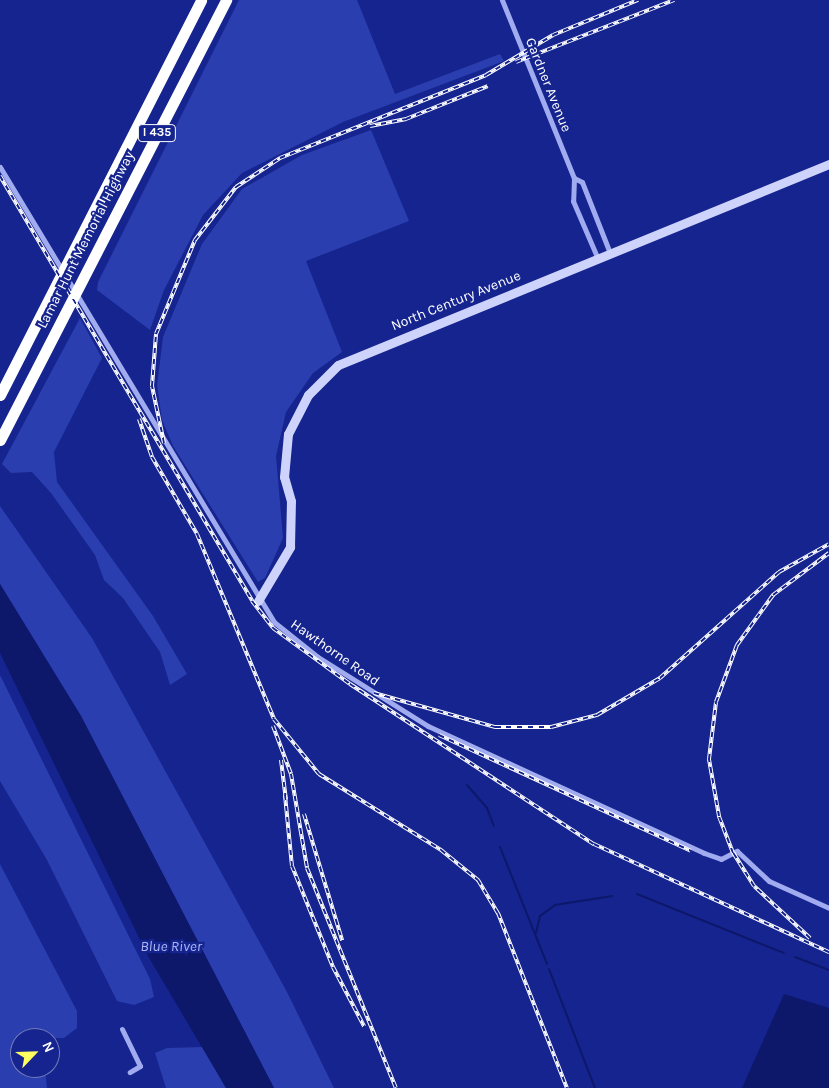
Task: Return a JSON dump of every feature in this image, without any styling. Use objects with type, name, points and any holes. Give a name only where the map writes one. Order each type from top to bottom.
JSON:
[{"type":"highway","name":"Lamar Hunt Memorial Highway","points":[[0,395],[200,0]]},
{"type":"highway","name":"Lamar Hunt Memorial Highway","points":[[0,440],[226,0]]},
{"type":"street","name":"Gardner Avenue","points":[[502,0],[574,178],[573,202],[598,259]]},
{"type":"street","name":"North Century Avenue","points":[[258,601],[290,547],[286,447],[296,414],[316,384],[348,359],[829,164]]},
{"type":"street","name":"Hawthorne Road","points":[[0,167],[258,601],[296,642],[428,726],[704,853],[722,860],[737,851],[769,881],[829,908]]},
{"type":"street","name":"Gardner Avenue","points":[[574,178],[582,182],[610,253]]},
{"type":"street","points":[[122,1028],[140,1066],[130,1072]]},
{"type":"shaded area","points":[[239,0],[357,0],[395,94],[500,54],[504,61],[343,122],[242,173],[203,215],[164,290],[150,330],[97,290],[98,282]]},
{"type":"shaded area","points":[[371,130],[409,221],[306,261],[342,352],[313,373],[286,412],[276,456],[283,538],[265,578],[258,582],[173,446],[162,420],[157,385],[163,337],[202,244],[242,189],[302,155]]},
{"type":"shaded area","points":[[80,318],[102,358],[54,452],[57,482],[153,616],[187,674],[170,685],[160,652],[123,598],[104,580],[95,555],[51,493],[32,472],[11,473],[2,464]]},
{"type":"shaded area","points":[[0,506],[92,638],[287,992],[334,1088],[274,1088],[81,716],[0,584]]},
{"type":"shaded area","points":[[0,675],[150,979],[154,997],[134,1005],[117,1001],[47,860],[0,781]]},
{"type":"shaded area","points":[[0,864],[77,1011],[77,1028],[64,1038],[60,1038],[60,1028],[10,1028],[10,1078],[46,1078],[47,1088],[0,1088]]},
{"type":"shaded area","points":[[203,1047],[226,1088],[166,1088],[155,1053],[167,1048]]},
{"type":"water","name":"Blue River","points":[[0,584],[81,716],[274,1088],[226,1088],[148,956],[0,653]]},
{"type":"water","points":[[784,994],[829,1008],[829,1088],[742,1088]]},
{"type":"waterway","points":[[467,785],[487,808],[494,826]]},
{"type":"waterway","points":[[500,847],[547,964]]},
{"type":"waterway","points":[[637,894],[784,953]]},
{"type":"waterway","points":[[536,933],[540,916],[555,905],[612,896]]},
{"type":"waterway","points":[[795,957],[829,970]]},
{"type":"waterway","points":[[549,969],[595,1088]]},
{"type":"railway","points":[[164,443],[152,386],[156,334],[195,240],[236,187],[280,158],[486,75],[553,35],[638,0]]},
{"type":"railway","points":[[516,62],[674,0]]},
{"type":"railway","points":[[370,126],[406,119],[488,86]]},
{"type":"railway","points":[[0,176],[252,601],[273,628],[350,684],[594,844],[829,952]]},
{"type":"railway","points":[[139,419],[152,457],[197,534],[274,719],[319,774],[441,850],[478,880],[498,913],[567,1088]]},
{"type":"railway","points":[[374,693],[495,727],[551,727],[597,715],[660,678],[779,572],[829,544]]},
{"type":"railway","points":[[810,938],[754,886],[733,853],[719,816],[709,759],[716,702],[737,645],[773,595],[829,553]]},
{"type":"railway","points":[[273,726],[291,774],[307,868],[396,1088]]},
{"type":"railway","points":[[439,735],[691,851]]},
{"type":"railway","points":[[281,760],[286,800]]},
{"type":"railway","points":[[285,795],[292,866],[333,967],[364,1026]]},
{"type":"railway","points":[[304,814],[342,940]]}]
